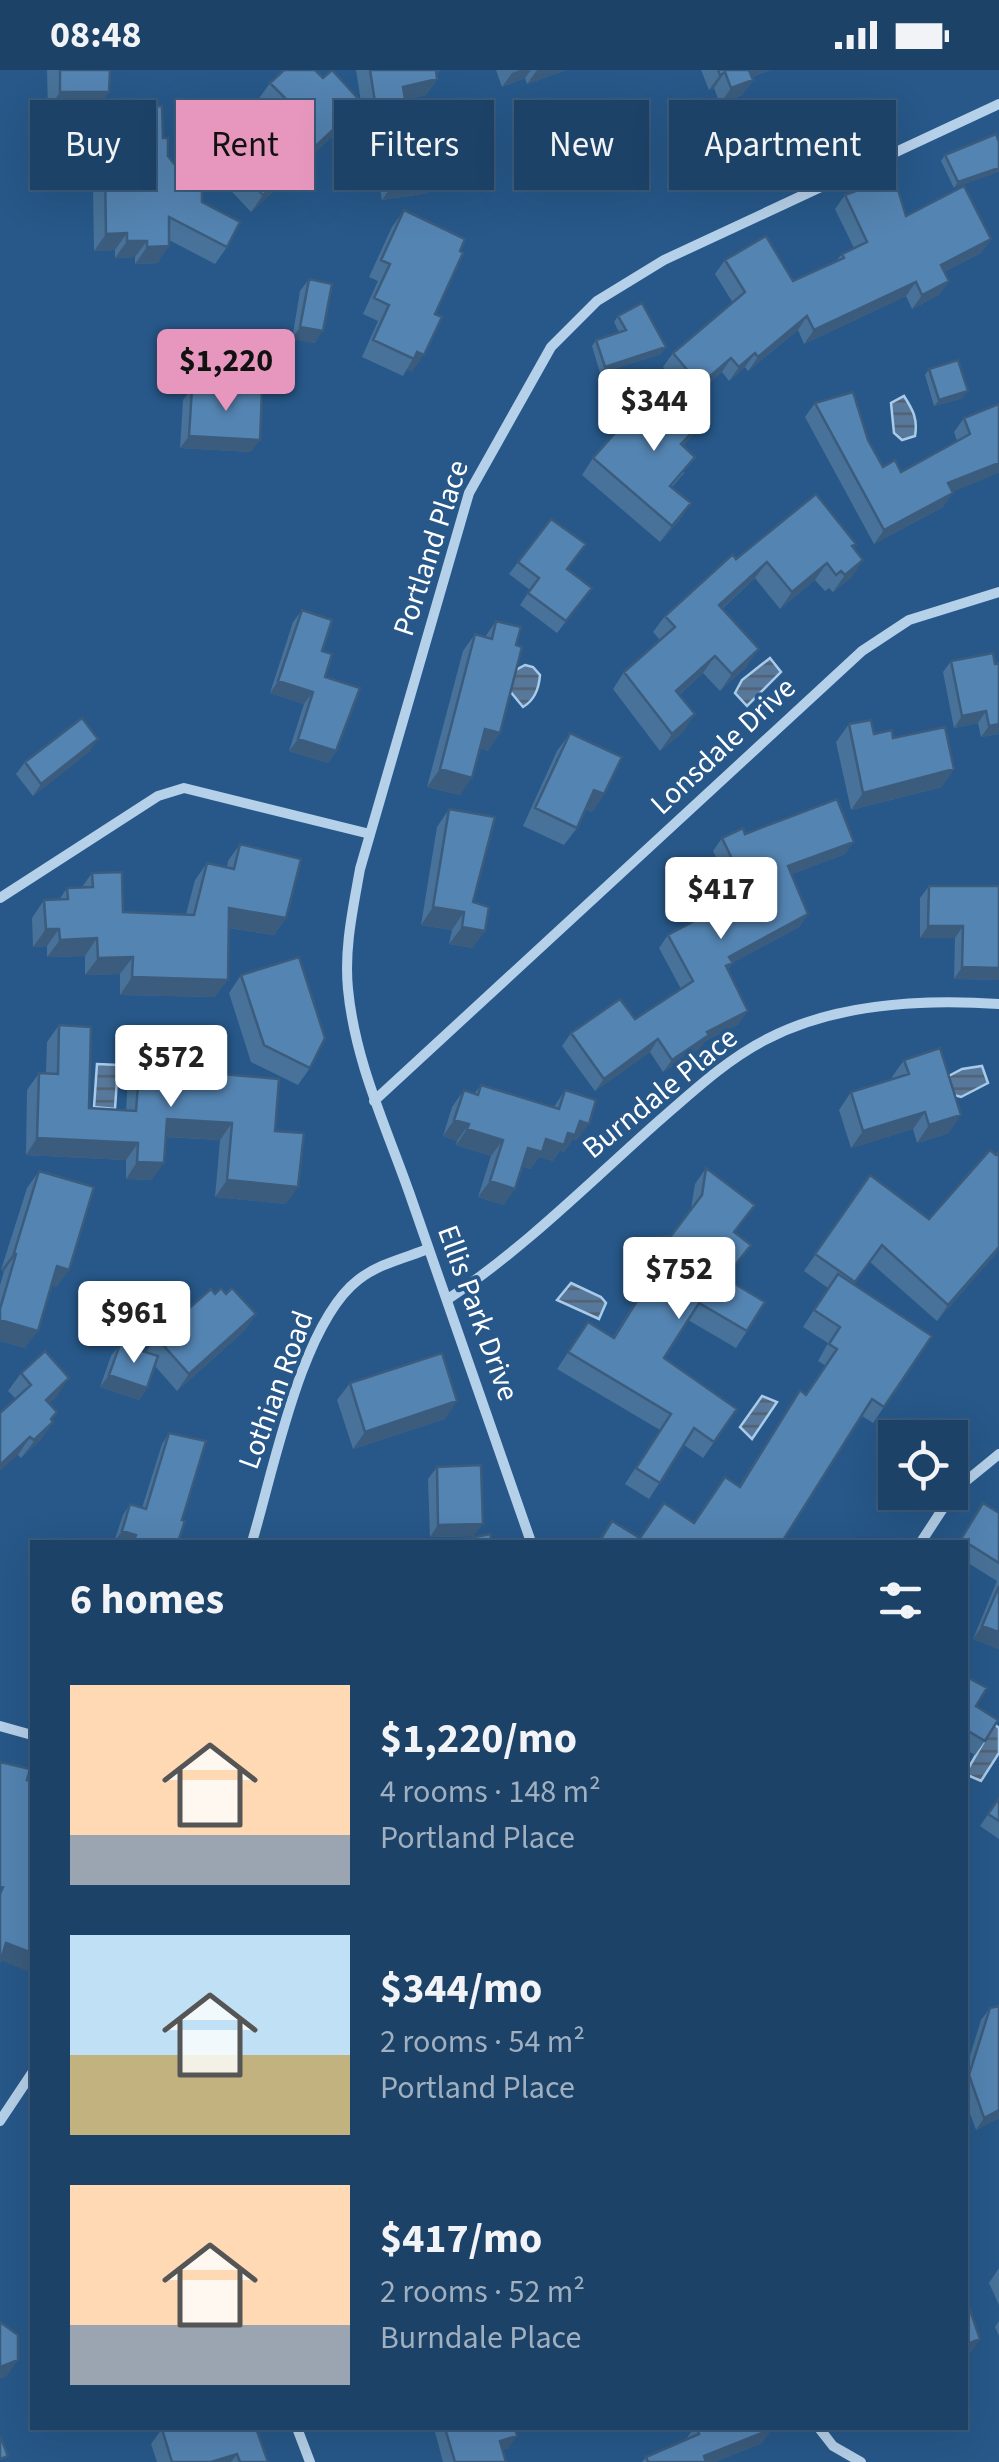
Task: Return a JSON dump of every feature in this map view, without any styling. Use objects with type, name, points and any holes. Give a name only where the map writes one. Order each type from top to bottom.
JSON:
[{"type":"street","name":"Portland Place","points":[[374,1101],[356,1042],[348,986],[348,932],[370,834],[468,493],[551,347],[597,301],[664,260],[999,104]]},
{"type":"street","name":"Lonsdale Drive","points":[[374,1101],[862,651],[909,620],[999,592]]},
{"type":"street","points":[[0,898],[158,796],[184,788],[370,834]]},
{"type":"street","name":"Burndale Place","points":[[448,1299],[505,1258],[681,1102],[765,1040],[818,1018],[878,1007],[999,1004]]},
{"type":"street","name":"Ellis Park Drive","points":[[374,1101],[448,1299],[530,1540]]},
{"type":"street","name":"Lothian Road","points":[[253,1540],[285,1427],[328,1315],[359,1279],[428,1249]]},
{"type":"street","points":[[922,1540],[955,1490],[999,1454]]},
{"type":"street","points":[[0,1726],[30,1734]]},
{"type":"street","points":[[0,2121],[30,2077]]},
{"type":"street","points":[[298,2430],[310,2462]]},
{"type":"street","points":[[821,2430],[848,2459],[861,2462]]},
{"type":"water","points":[[904,396],[914,415],[916,430],[915,436],[902,440],[894,433],[891,403]]},
{"type":"water","points":[[770,658],[781,672],[747,706],[735,693],[742,680]]},
{"type":"water","points":[[525,665],[540,675],[536,694],[523,707],[509,690],[512,672]]},
{"type":"water","points":[[97,1064],[118,1065],[115,1109],[94,1107]]},
{"type":"water","points":[[982,1066],[988,1083],[961,1097],[950,1094],[945,1078],[962,1069]]},
{"type":"water","points":[[571,1283],[606,1303],[599,1319],[557,1300]]},
{"type":"water","points":[[762,1396],[777,1402],[752,1439],[740,1427]]},
{"type":"water","points":[[994,1724],[999,1728],[999,1753],[981,1781],[968,1775]]},
{"type":"building","points":[[60,70],[110,70],[109,92],[60,92]]},
{"type":"building","points":[[284,70],[315,70],[323,78],[332,70],[359,100],[334,100],[334,129],[314,148],[314,100],[287,100],[270,83]]},
{"type":"building","points":[[370,70],[436,70],[437,79],[403,87],[405,100],[375,100]]},
{"type":"building","points":[[718,70],[749,70],[753,80],[731,88],[725,72],[720,75]]},
{"type":"building","points":[[156,106],[162,106],[163,138],[168,138],[168,156],[176,166],[176,190],[202,190],[202,202],[240,222],[227,247],[169,217],[169,246],[147,247],[147,241],[127,241],[127,233],[106,234],[105,190],[156,190]]},
{"type":"building","points":[[996,134],[999,168],[958,182],[945,155]]},
{"type":"building","points":[[896,184],[906,216],[964,186],[991,239],[941,265],[949,281],[922,295],[916,282],[814,330],[807,316],[758,357],[755,353],[739,367],[731,358],[700,385],[673,353],[745,292],[725,260],[766,236],[793,281],[844,258],[842,254],[867,242],[845,195],[859,190],[896,190]]},
{"type":"building","points":[[404,210],[465,239],[460,251],[463,253],[435,314],[442,317],[424,355],[417,352],[414,359],[373,340],[389,305],[374,298],[390,264],[381,260]]},
{"type":"building","points":[[309,279],[332,284],[323,331],[300,327]]},
{"type":"building","points":[[642,303],[666,347],[605,367],[596,340],[626,330],[618,316]]},
{"type":"building","points":[[958,360],[968,391],[939,400],[929,369]]},
{"type":"building","points":[[192,388],[262,392],[260,440],[189,436]]},
{"type":"building","points":[[671,388],[705,419],[681,444],[695,457],[670,486],[691,503],[672,526],[593,458],[638,407],[646,414]]},
{"type":"building","points":[[853,392],[868,440],[883,467],[895,460],[901,472],[970,434],[964,418],[999,404],[999,463],[948,483],[953,493],[884,530],[815,403]]},
{"type":"building","points":[[816,494],[856,544],[852,546],[863,560],[845,575],[841,571],[836,575],[827,563],[792,592],[767,562],[719,605],[759,649],[732,674],[715,656],[676,691],[695,714],[672,734],[624,672],[675,627],[665,616],[733,554],[736,559]]},
{"type":"building","points":[[551,519],[586,544],[567,569],[592,588],[566,621],[528,593],[539,578],[518,562]]},
{"type":"building","points":[[302,610],[332,620],[322,651],[332,654],[325,677],[360,688],[336,751],[298,739],[313,692],[278,681]]},
{"type":"building","points":[[496,621],[521,627],[516,645],[522,647],[500,733],[485,729],[472,778],[440,769],[475,634],[492,639]]},
{"type":"building","points":[[993,653],[995,664],[999,663],[999,724],[989,726],[986,711],[962,716],[951,661]]},
{"type":"building","points":[[82,718],[98,739],[41,784],[25,762]]},
{"type":"building","points":[[871,720],[874,734],[892,730],[893,738],[945,727],[954,769],[863,793],[849,724]]},
{"type":"building","points":[[570,733],[622,757],[604,794],[594,790],[577,828],[535,808]]},
{"type":"building","points":[[837,799],[854,842],[788,866],[808,914],[729,957],[733,963],[726,966],[748,1011],[707,1032],[709,1035],[672,1060],[658,1039],[604,1079],[571,1033],[620,999],[635,1019],[693,981],[668,935],[748,892],[722,838],[743,828],[745,834]]},
{"type":"building","points":[[449,809],[495,817],[473,902],[489,907],[485,931],[462,927],[464,912],[433,907]]},
{"type":"building","points":[[240,844],[301,859],[286,918],[229,908],[228,980],[132,977],[133,957],[98,958],[97,938],[60,940],[59,929],[46,929],[44,900],[68,899],[67,888],[93,887],[92,873],[122,872],[123,912],[194,915],[207,863],[234,869]]},
{"type":"building","points":[[929,886],[999,886],[999,968],[962,967],[963,926],[928,926]]},
{"type":"building","points":[[299,957],[325,1038],[310,1068],[264,1045],[241,975]]},
{"type":"building","points":[[59,1025],[91,1027],[89,1108],[136,1111],[141,1047],[200,1051],[199,1072],[279,1079],[275,1131],[304,1133],[298,1187],[227,1180],[232,1123],[167,1119],[164,1163],[137,1162],[138,1143],[37,1138],[39,1073],[58,1074]]},
{"type":"building","points":[[940,1048],[961,1115],[929,1125],[925,1112],[863,1131],[851,1092],[909,1074],[904,1060]]},
{"type":"building","points":[[481,1085],[559,1109],[565,1090],[596,1100],[589,1124],[580,1121],[575,1135],[568,1133],[564,1145],[546,1139],[542,1152],[528,1148],[515,1189],[490,1181],[503,1140],[467,1129],[469,1124],[454,1120],[464,1090],[478,1095]]},
{"type":"building","points":[[990,1150],[996,1155],[999,1152],[999,1247],[948,1305],[882,1245],[855,1282],[815,1254],[870,1175],[929,1219]]},
{"type":"building","points":[[706,1168],[755,1205],[734,1232],[751,1245],[725,1278],[765,1302],[747,1331],[699,1303],[664,1358],[737,1409],[714,1442],[694,1428],[660,1483],[636,1468],[671,1414],[568,1352],[588,1322],[614,1338],[663,1259],[638,1239],[671,1236],[702,1195]]},
{"type":"building","points":[[39,1171],[94,1187],[69,1270],[57,1266],[38,1331],[0,1320],[0,1309]]},
{"type":"building","points":[[838,1274],[932,1336],[884,1407],[872,1399],[783,1540],[600,1540],[612,1521],[640,1538],[664,1503],[694,1523],[725,1477],[740,1487],[800,1390],[806,1395],[837,1349],[829,1344],[840,1327],[814,1310]]},
{"type":"building","points":[[221,1288],[226,1294],[232,1288],[256,1314],[189,1374],[156,1337],[211,1289],[215,1294]]},
{"type":"building","points":[[120,1344],[158,1356],[147,1388],[109,1375]]},
{"type":"building","points":[[45,1351],[69,1378],[46,1400],[57,1412],[53,1422],[34,1440],[30,1437],[0,1465],[0,1413],[31,1385],[21,1373]]},
{"type":"building","points":[[442,1353],[457,1401],[365,1432],[350,1383]]},
{"type":"building","points":[[169,1433],[206,1441],[179,1540],[134,1540],[136,1535],[122,1531],[130,1504],[146,1509]]},
{"type":"building","points":[[481,1465],[483,1524],[438,1525],[437,1467]]},
{"type":"building","points":[[983,1503],[999,1513],[999,1563],[961,1539]]},
{"type":"building","points":[[490,1534],[492,1540],[461,1540]]},
{"type":"building","points":[[999,1586],[999,1632],[982,1626]]},
{"type":"building","points":[[968,1678],[987,1688],[976,1706],[998,1720],[985,1741],[968,1731]]},
{"type":"building","points":[[0,1762],[30,1769],[30,1952],[6,1943],[0,1963]]},
{"type":"building","points":[[999,1798],[999,1821],[988,1814]]},
{"type":"building","points":[[999,2006],[999,2110],[984,2118],[969,2075],[990,2008]]},
{"type":"building","points":[[968,2304],[980,2339],[968,2344]]},
{"type":"building","points":[[0,2322],[18,2335],[18,2360],[0,2367]]},
{"type":"building","points":[[162,2430],[257,2430],[268,2462],[240,2462],[237,2454],[211,2462],[172,2462]]},
{"type":"building","points":[[446,2430],[516,2430],[517,2436],[500,2441],[506,2462],[455,2462]]},
{"type":"building","points":[[698,2430],[769,2430],[704,2456],[706,2462],[648,2462],[646,2457],[699,2434]]},
{"type":"building","points":[[0,2436],[8,2456],[0,2459]]}]
